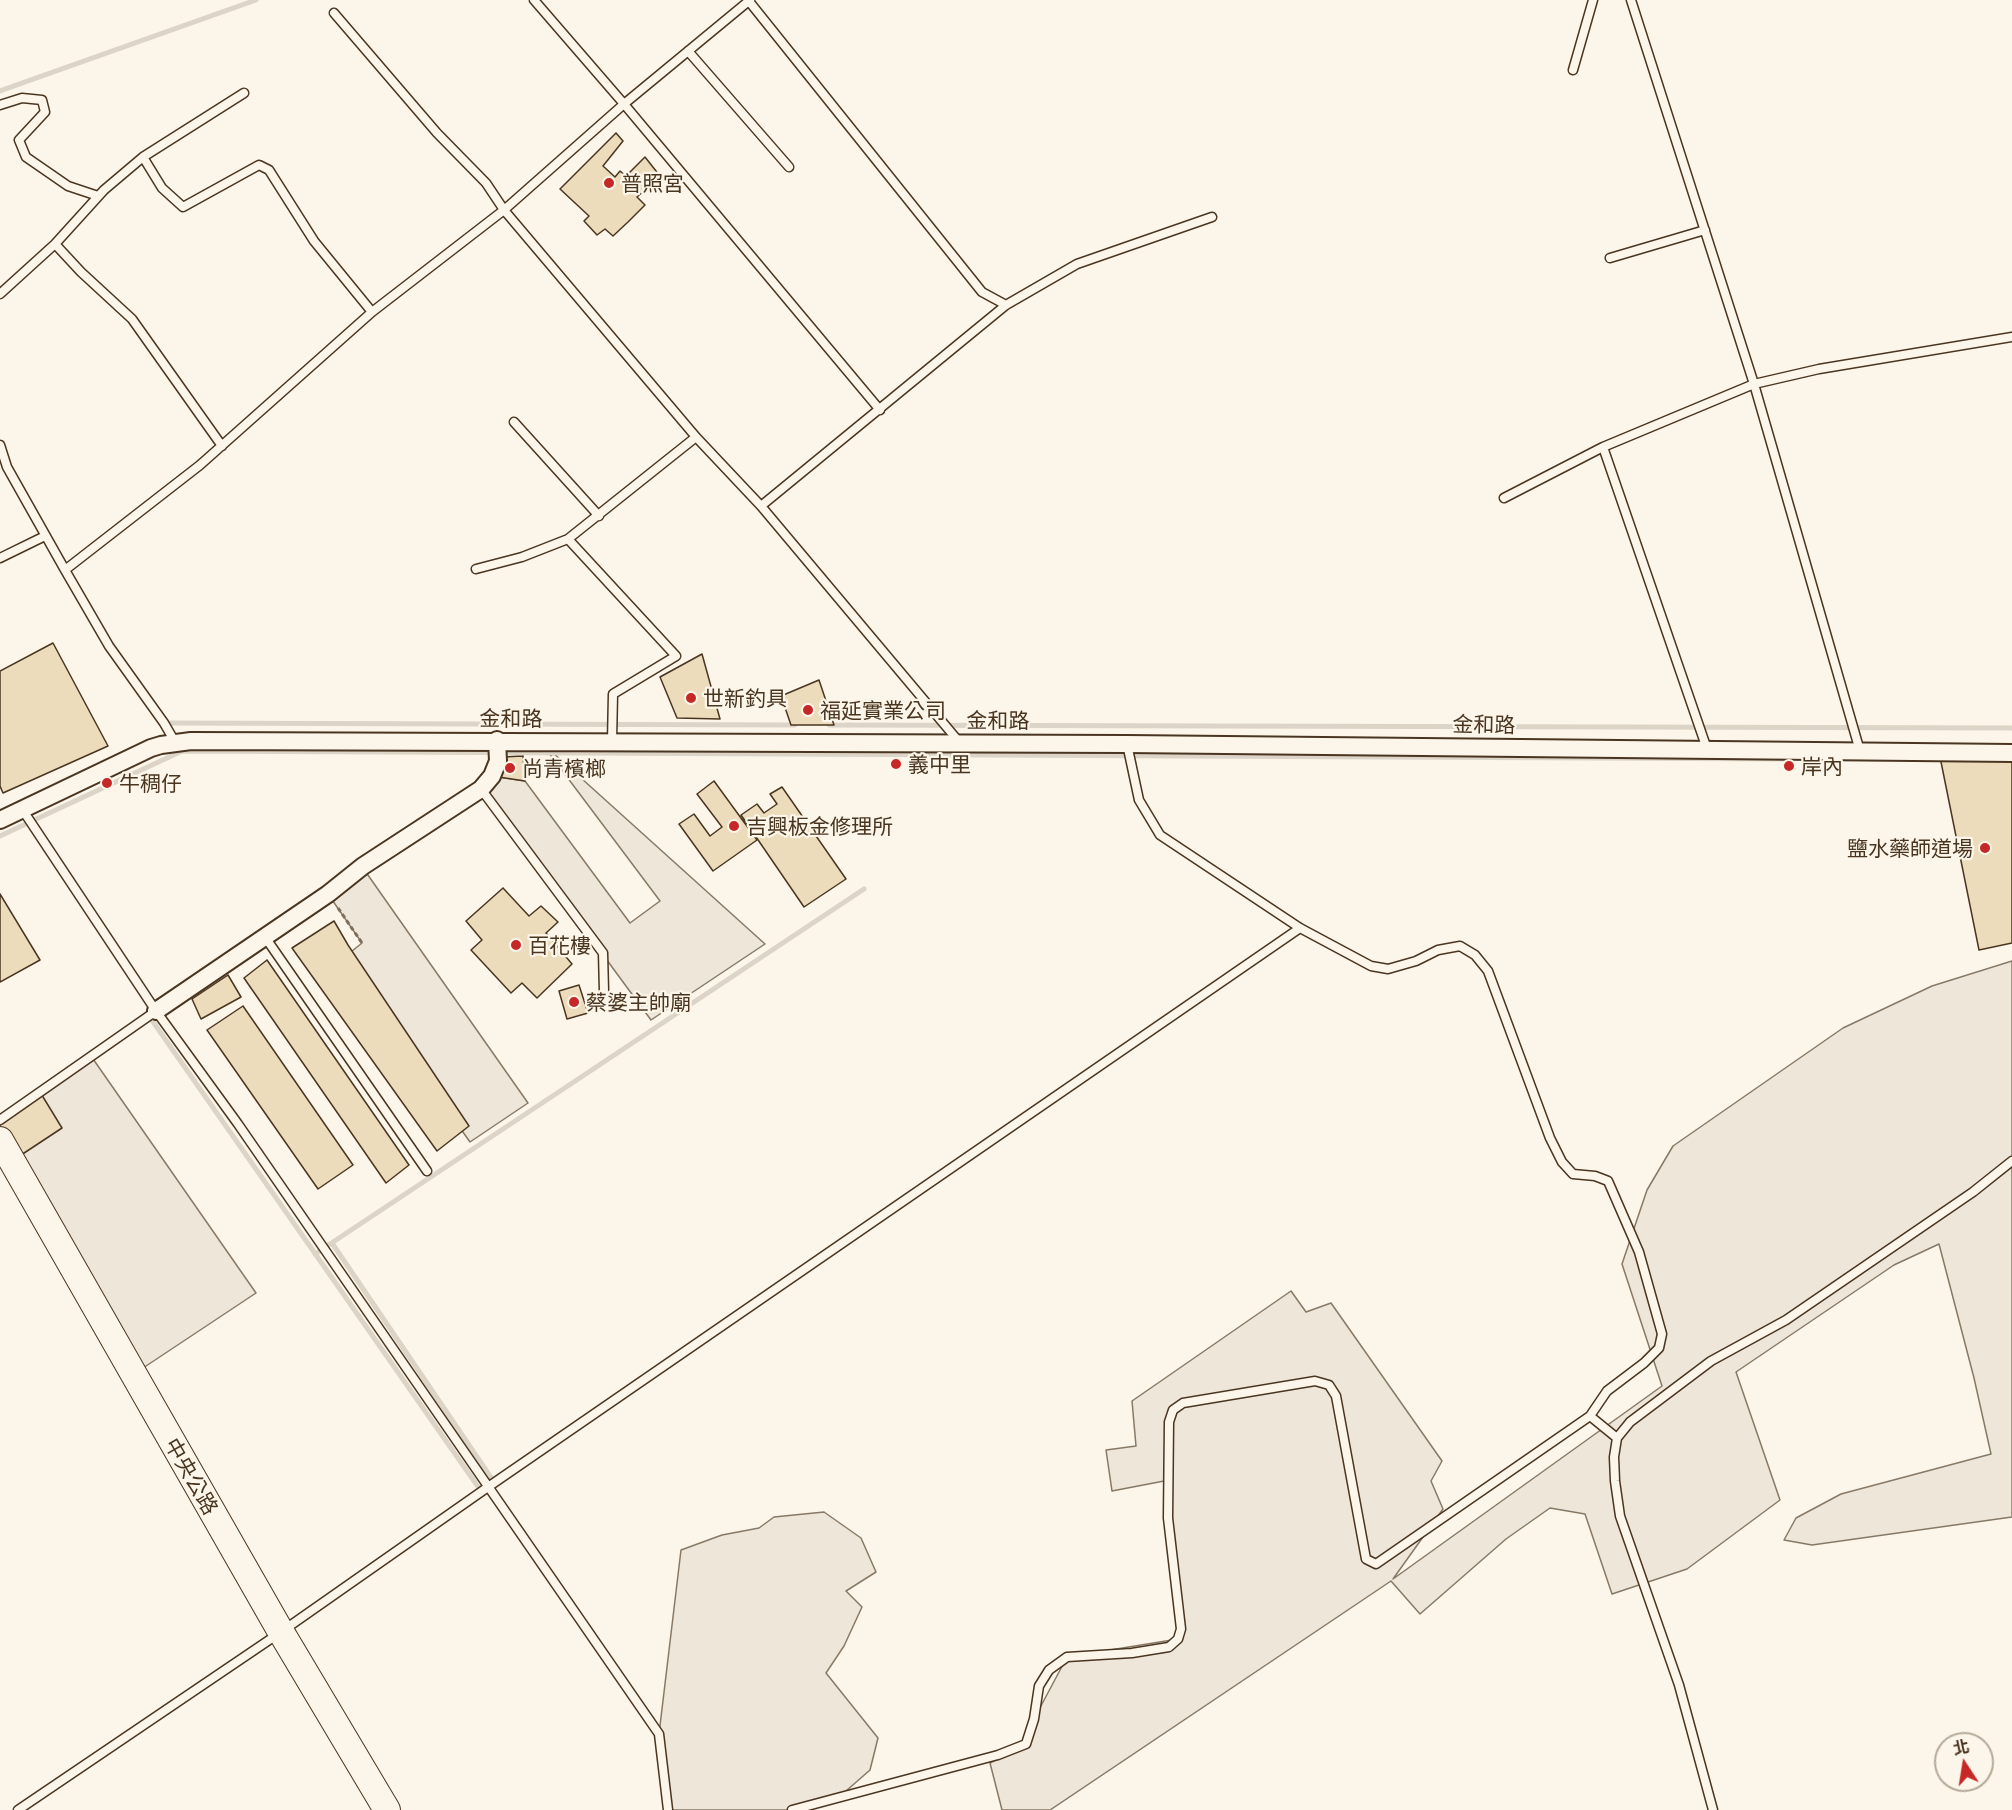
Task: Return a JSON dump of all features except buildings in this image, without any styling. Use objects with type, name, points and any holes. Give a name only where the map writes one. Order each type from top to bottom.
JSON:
[{"type":"main road","name":"中央公路","points":[[0,1140],[281,1632],[387,1810]]},
{"type":"street","name":"金和路","points":[[0,820],[151,748],[175,742],[497,740],[2012,753]]},
{"type":"street","points":[[156,1011],[328,894],[363,866],[481,789],[492,776],[498,761],[497,740]]},
{"type":"lane","points":[[534,0],[880,410]]},
{"type":"lane","points":[[65,570],[222,446],[372,312],[504,210],[624,104],[749,0],[982,292],[1006,305]]},
{"type":"lane","points":[[1573,70],[1593,0]]},
{"type":"lane","points":[[1631,0],[1754,384],[1860,751]]},
{"type":"lane","points":[[334,13],[437,133],[486,183],[504,210],[696,437],[761,506],[960,743]]},
{"type":"lane","points":[[688,51],[789,167]]},
{"type":"lane","points":[[0,294],[55,243],[98,196],[143,157],[244,93]]},
{"type":"lane","points":[[0,105],[22,98],[42,100],[45,112],[19,140],[26,157],[68,186],[98,196]]},
{"type":"lane","points":[[143,157],[162,188],[183,207],[259,165],[269,170],[314,241],[372,312]]},
{"type":"lane","points":[[761,506],[1006,305],[1077,264],[1212,217]]},
{"type":"lane","points":[[1610,258],[1705,230]]},
{"type":"lane","points":[[55,243],[81,272],[132,319],[222,446]]},
{"type":"lane","points":[[1504,498],[1603,447],[1754,384],[1819,369],[2012,337]]},
{"type":"lane","points":[[514,422],[599,516]]},
{"type":"lane","points":[[476,568],[522,556],[568,539],[696,437]]},
{"type":"lane","points":[[0,445],[3,468],[109,646],[175,742]]},
{"type":"lane","points":[[1603,447],[1707,749]]},
{"type":"lane","points":[[0,558],[45,536]]},
{"type":"lane","points":[[568,539],[676,656],[613,694],[612,741]]},
{"type":"lane","points":[[792,1810],[998,1755],[1026,1744],[1034,1719],[1039,1686],[1049,1670],[1067,1657],[1132,1653],[1169,1647],[1178,1639],[1181,1629],[1168,1518],[1169,1422],[1173,1410],[1183,1403],[1315,1381],[1329,1385],[1336,1396],[1366,1559],[1376,1564],[1590,1416],[1607,1391],[1644,1363],[1659,1348],[1662,1334],[1639,1252],[1608,1180],[1573,1174],[1562,1162],[1550,1138],[1488,971],[1475,955],[1460,946],[1438,950],[1416,961],[1388,969],[1371,966],[1300,928],[1160,835],[1139,800],[1127,744]]},
{"type":"lane","points":[[481,789],[603,953],[604,991]]},
{"type":"lane","points":[[22,809],[156,1011],[238,1124],[658,1734],[668,1810]]},
{"type":"lane","points":[[18,1810],[281,1632],[1300,928]]},
{"type":"lane","points":[[261,940],[427,1171]]},
{"type":"lane","points":[[0,1120],[156,1011]]},
{"type":"lane","points":[[1713,1810],[1679,1685],[1620,1516],[1614,1457],[1617,1438],[1630,1422],[1711,1361],[1786,1320],[1973,1192],[2012,1161]]},
{"type":"lane","points":[[1590,1416],[1617,1438]]},
{"type":"path","points":[[328,894],[363,943]]},
{"type":"shaded area","points":[[540,741],[765,944],[651,1020],[481,789],[492,776],[525,781],[630,923],[660,901]]},
{"type":"shaded area","points":[[363,868],[528,1103],[470,1142],[341,960],[362,943],[328,894]]},
{"type":"shaded area","points":[[2012,961],[2012,1517],[1812,1545],[1784,1540],[1796,1518],[1841,1494],[1991,1454],[1939,1244],[1894,1265],[1736,1372],[1780,1500],[1687,1569],[1612,1594],[1585,1514],[1550,1508],[1506,1539],[1420,1614],[1391,1581],[1050,1810],[1002,1810],[990,1763],[1026,1744],[1034,1719],[1067,1657],[1178,1639],[1164,1481],[1112,1491],[1106,1450],[1136,1446],[1132,1401],[1291,1291],[1306,1312],[1331,1303],[1442,1461],[1431,1481],[1443,1509],[1393,1579],[1662,1386],[1622,1264],[1647,1190],[1673,1146],[1843,1028],[1932,986]]},
{"type":"shaded area","points":[[91,1056],[256,1293],[134,1374],[0,1120]]},
{"type":"shaded area","points":[[824,1512],[861,1538],[876,1572],[846,1591],[862,1607],[844,1646],[826,1673],[878,1738],[870,1770],[838,1798],[792,1810],[668,1810],[659,1734],[681,1550],[722,1535],[759,1528],[774,1517]]},
{"type":"waterway","points":[[0,91],[256,0]]},
{"type":"waterway","points":[[164,723],[795,725]]},
{"type":"waterway","points":[[829,725],[2012,728]]},
{"type":"waterway","points":[[0,836],[182,751],[1791,759]]},
{"type":"waterway","points":[[315,1254],[864,889]]},
{"type":"waterway","points":[[149,1016],[481,1491]]},
{"type":"waterway","points":[[332,1243],[494,1482]]},
{"type":"place","name":"普照宮","points":[[609,183]]},
{"type":"place","name":"世新釣具","points":[[691,698]]},
{"type":"place","name":"福延實業公司","points":[[808,710]]},
{"type":"place","name":"義中里","points":[[896,764]]},
{"type":"place","name":"岸內","points":[[1789,766]]},
{"type":"place","name":"尚青檳榔","points":[[510,768]]},
{"type":"place","name":"牛稠仔","points":[[107,783]]},
{"type":"place","name":"吉興板金修理所","points":[[734,826]]},
{"type":"place","name":"鹽水藥師道場","points":[[1985,848]]},
{"type":"place","name":"百花樓","points":[[516,945]]},
{"type":"place","name":"蔡婆主帥廟","points":[[574,1002]]}]
